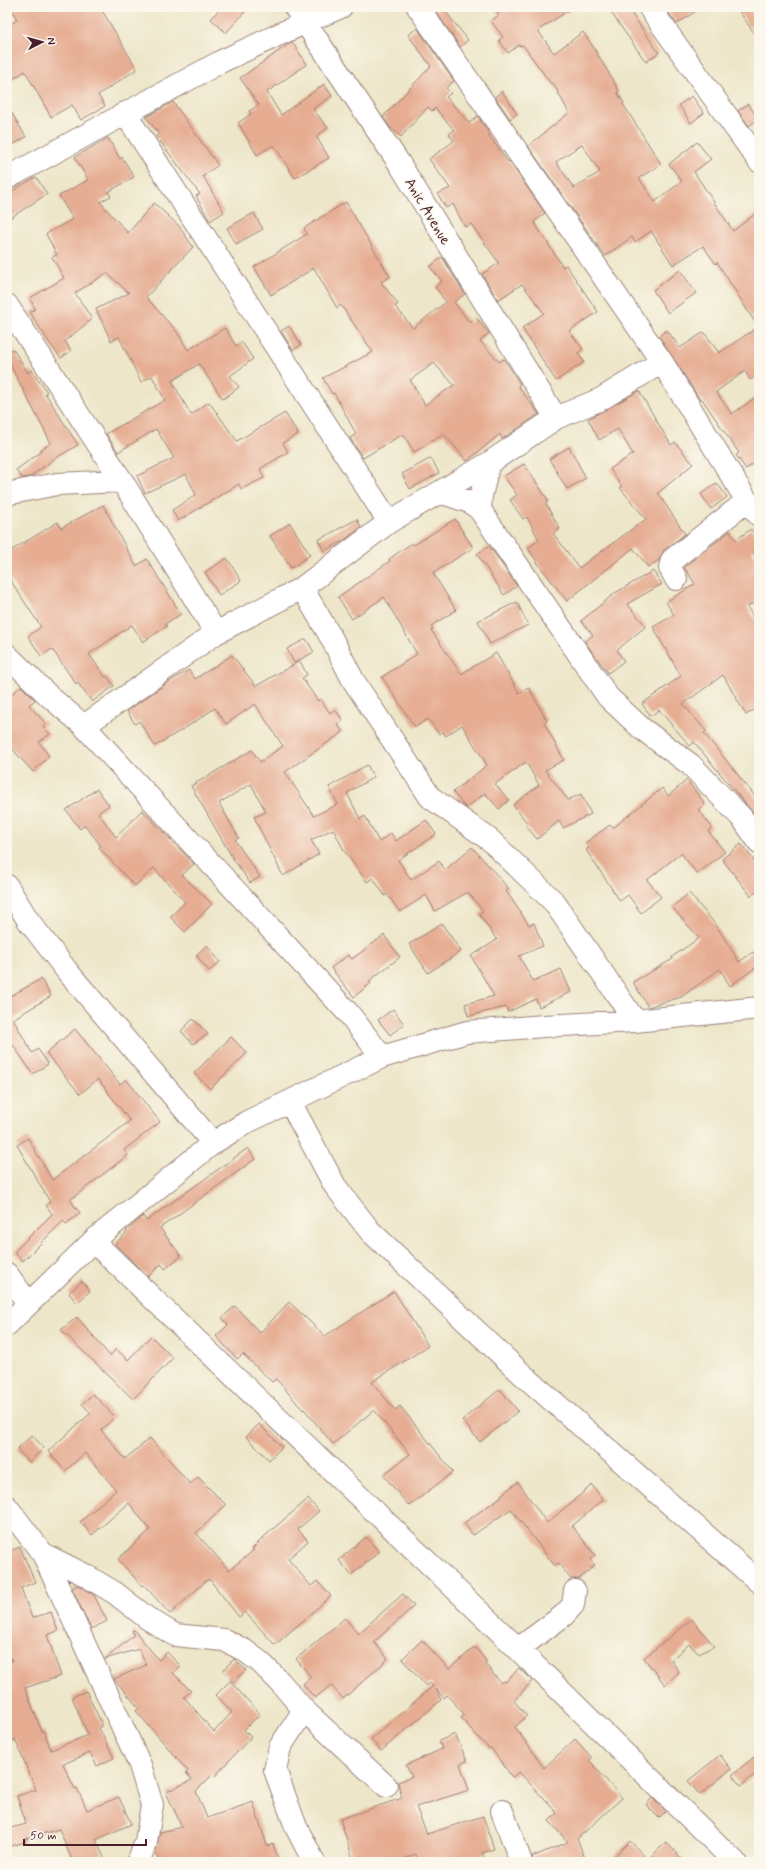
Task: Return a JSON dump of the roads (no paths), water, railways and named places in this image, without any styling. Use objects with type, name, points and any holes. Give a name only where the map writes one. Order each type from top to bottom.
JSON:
[{"type":"street","points":[[7,178],[222,61],[300,14],[341,7]]},
{"type":"street","points":[[418,7],[662,362],[753,508],[672,560],[670,568],[676,579]]},
{"type":"street","points":[[649,7],[759,161]]},
{"type":"street","name":"Anic Avenue","points":[[300,14],[399,163],[556,418]]},
{"type":"street","points":[[125,113],[390,522]]},
{"type":"street","points":[[7,305],[122,481],[216,633]]},
{"type":"street","points":[[84,726],[216,633],[302,588],[390,522],[490,463],[556,418],[601,399],[662,362]]},
{"type":"street","points":[[480,510],[481,496],[490,463]]},
{"type":"street","points":[[11,492],[57,484],[122,481]]},
{"type":"street","points":[[440,492],[470,502],[480,510],[608,697],[641,728],[691,765],[742,818],[759,842]]},
{"type":"street","points":[[302,588],[332,639],[353,680],[430,797],[490,840],[554,902],[635,1021]]},
{"type":"street","points":[[7,655],[49,696],[84,726],[349,1014],[382,1056]]},
{"type":"street","points":[[7,886],[28,920],[67,971],[213,1143]]},
{"type":"street","points":[[7,1325],[93,1241],[213,1143],[247,1122],[382,1056],[468,1032],[635,1021],[759,1008]]},
{"type":"street","points":[[290,1102],[335,1186],[370,1231],[522,1374],[759,1582]]},
{"type":"street","points":[[93,1241],[518,1649],[735,1862]]},
{"type":"street","points":[[7,1274],[28,1303]]},
{"type":"street","points":[[7,1507],[43,1554],[140,1765],[152,1805],[146,1842],[138,1862]]},
{"type":"street","points":[[43,1554],[85,1575],[115,1593],[147,1618],[175,1635],[224,1640],[244,1650],[260,1662],[304,1710],[386,1786]]},
{"type":"street","points":[[518,1649],[564,1616],[573,1604],[575,1591]]},
{"type":"street","points":[[304,1710],[280,1747],[276,1770],[296,1827],[314,1862]]},
{"type":"street","points":[[502,1811],[520,1862]]}]
